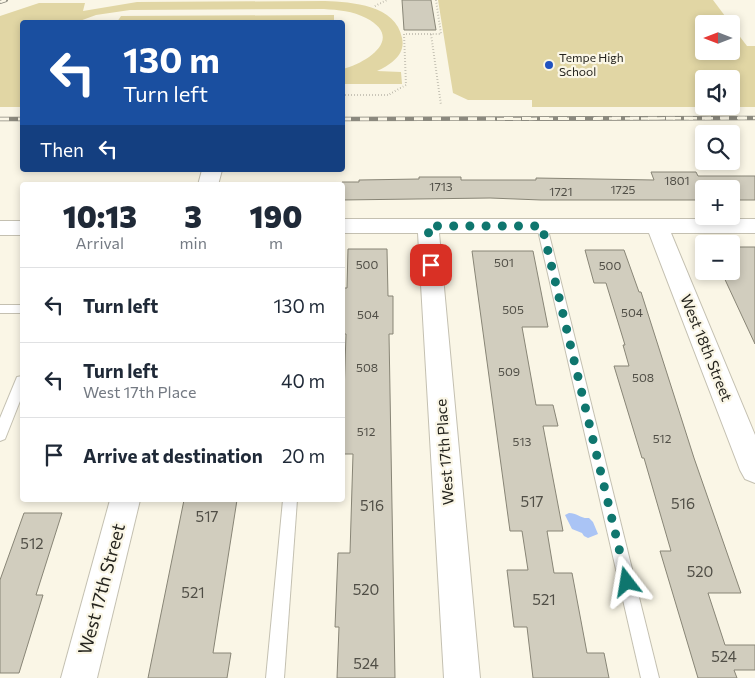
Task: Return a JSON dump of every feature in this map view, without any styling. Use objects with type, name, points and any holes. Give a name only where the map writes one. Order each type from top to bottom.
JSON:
[{"type":"street","points":[[345,226],[755,226]]},
{"type":"street","name":"West 17th Place","points":[[428,226],[462,678]]},
{"type":"street","name":"West 18th Street","points":[[657,226],[755,470]]},
{"type":"street","points":[[0,228],[20,228]]},
{"type":"street","name":"West 17th Street","points":[[79,678],[124,502]]},
{"type":"lane","points":[[542,226],[650,678]]},
{"type":"lane","points":[[0,309],[20,309]]},
{"type":"lane","points":[[0,435],[20,386]]},
{"type":"lane","points":[[275,678],[290,502]]},
{"type":"path","points":[[375,6],[387,0]]},
{"type":"path","points":[[345,95],[388,95],[406,85],[404,34],[441,34],[436,0]]},
{"type":"path","points":[[431,34],[441,105]]},
{"type":"shaded area","points":[[438,0],[713,0],[724,15],[695,15],[695,60],[740,60],[740,37],[747,46],[755,46],[755,107],[740,107],[740,70],[695,70],[695,107],[532,107],[532,100],[468,100],[453,93]]},
{"type":"shaded area","points":[[325,1],[360,4],[382,12],[391,18],[398,27],[402,38],[402,49],[396,59],[377,71],[401,72],[402,84],[345,84],[345,68],[371,56],[378,49],[382,41],[382,34],[377,26],[366,18],[351,12],[324,9],[130,10],[96,15],[82,20],[20,20],[20,107],[0,107],[0,16],[39,3],[85,3],[83,11],[137,2]]},
{"type":"shaded area","points":[[334,15],[334,20],[118,20],[121,16]]},
{"type":"water","points":[[569,513],[589,518],[593,522],[598,534],[588,538],[572,529],[565,515]]},
{"type":"building","points":[[402,0],[431,0],[436,30],[404,30]]},
{"type":"building","points":[[651,172],[696,172],[698,176],[755,176],[755,200],[740,200],[740,180],[695,180],[695,200],[541,200],[490,198],[345,200],[345,182],[359,182],[359,180],[419,179],[419,177],[461,177],[461,180],[536,180],[536,178],[654,180]]},
{"type":"building","points":[[740,247],[755,247],[755,344],[725,280],[740,280]]},
{"type":"building","points":[[348,249],[387,249],[388,296],[393,296],[393,334],[389,334],[395,678],[337,678],[339,627],[335,627],[338,553],[350,553],[353,454],[345,454],[345,288],[347,288]]},
{"type":"building","points":[[585,250],[624,250],[639,292],[641,292],[694,458],[741,593],[708,593],[725,645],[755,645],[755,670],[734,670],[737,678],[698,678],[660,551],[671,551],[644,458],[642,458],[614,366],[629,366],[623,345],[625,345],[606,283],[594,283]]},
{"type":"building","points":[[472,251],[533,251],[548,327],[522,327],[536,405],[553,405],[558,426],[543,426],[563,531],[547,531],[554,573],[572,573],[587,653],[604,653],[609,678],[533,678],[527,627],[514,627],[507,570],[528,570],[522,531],[510,531]]},
{"type":"building","points":[[184,502],[237,502],[213,653],[231,653],[227,678],[148,678]]},
{"type":"building","points":[[24,513],[62,513],[36,595],[43,595],[19,673],[0,673],[0,580]]},
{"type":"railway","points":[[0,2],[6,0]]},
{"type":"railway","points":[[345,119],[755,118],[497,119]]},
{"type":"railway","points":[[0,119],[20,119]]},
{"type":"place","name":"Tempe High School","points":[[549,65]]},
{"type":"route","points":[[431,265],[428,226],[542,226],[627,582]]}]
